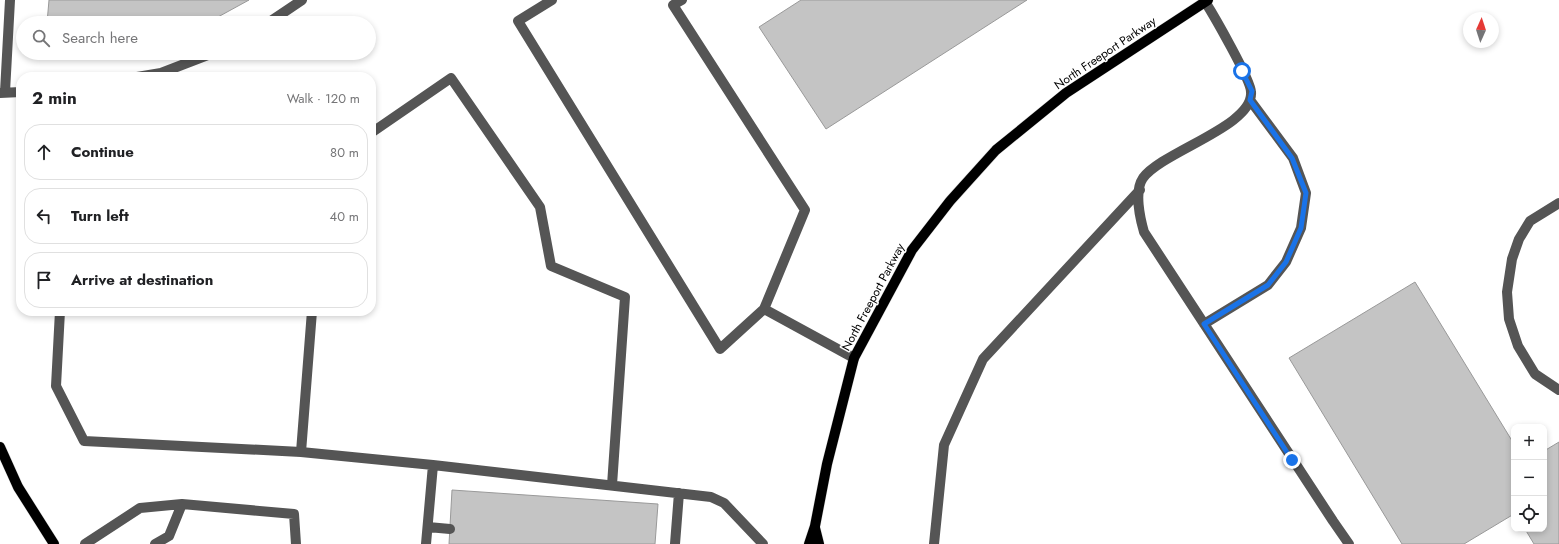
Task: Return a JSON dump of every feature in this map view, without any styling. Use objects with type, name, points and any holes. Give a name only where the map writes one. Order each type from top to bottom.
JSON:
[{"type":"main road","name":"North Freeport Parkway","points":[[809,544],[815,526],[827,464],[854,358],[912,250],[950,201],[996,150],[1066,93],[1206,0]]},
{"type":"main road","points":[[0,447],[18,487],[54,544]]},
{"type":"main road","points":[[815,526],[819,544]]},
{"type":"lane","points":[[10,0],[2,93],[16,92]]},
{"type":"lane","points":[[278,16],[302,0]]},
{"type":"lane","points":[[552,0],[518,21],[720,348],[764,309],[806,210],[674,5],[682,0]]},
{"type":"lane","points":[[1206,0],[1252,91],[1250,100],[1243,113],[1215,132],[1158,164],[1142,179],[1139,214],[1144,232],[1349,544]]},
{"type":"lane","points":[[164,72],[195,60]]},
{"type":"lane","points":[[376,130],[451,78],[540,207],[551,266],[624,297],[612,485]]},
{"type":"lane","points":[[1204,324],[1268,285],[1286,262],[1301,228],[1306,193],[1292,158],[1250,100]]},
{"type":"lane","points":[[934,544],[944,445],[983,359],[1140,190]]},
{"type":"lane","points":[[1559,203],[1530,221],[1519,239],[1512,260],[1507,292],[1509,319],[1518,346],[1535,374],[1559,390]]},
{"type":"lane","points":[[764,309],[854,358]]},
{"type":"lane","points":[[60,316],[56,386],[84,441],[301,452],[433,465],[711,497],[724,503],[763,544]]},
{"type":"lane","points":[[301,452],[312,316]]},
{"type":"lane","points":[[426,544],[433,465]]},
{"type":"lane","points":[[675,544],[679,493]]},
{"type":"lane","points":[[155,544],[169,536],[182,504]]},
{"type":"lane","points":[[85,544],[140,508],[182,504],[294,514],[296,544]]},
{"type":"lane","points":[[428,527],[450,529]]},
{"type":"building","points":[[49,0],[249,0],[220,16],[48,16]]},
{"type":"building","points":[[801,0],[1027,0],[826,129],[759,27]]},
{"type":"building","points":[[1415,282],[1511,439],[1511,516],[1464,544],[1402,544],[1289,358]]},
{"type":"building","points":[[1559,442],[1559,544],[1534,544],[1527,532],[1547,532],[1547,449]]},
{"type":"building","points":[[452,490],[658,504],[655,544],[449,544]]},
{"type":"route","points":[[1242,71],[1252,91],[1250,100],[1292,158],[1306,193],[1301,228],[1286,262],[1268,285],[1204,324],[1292,460]]}]
